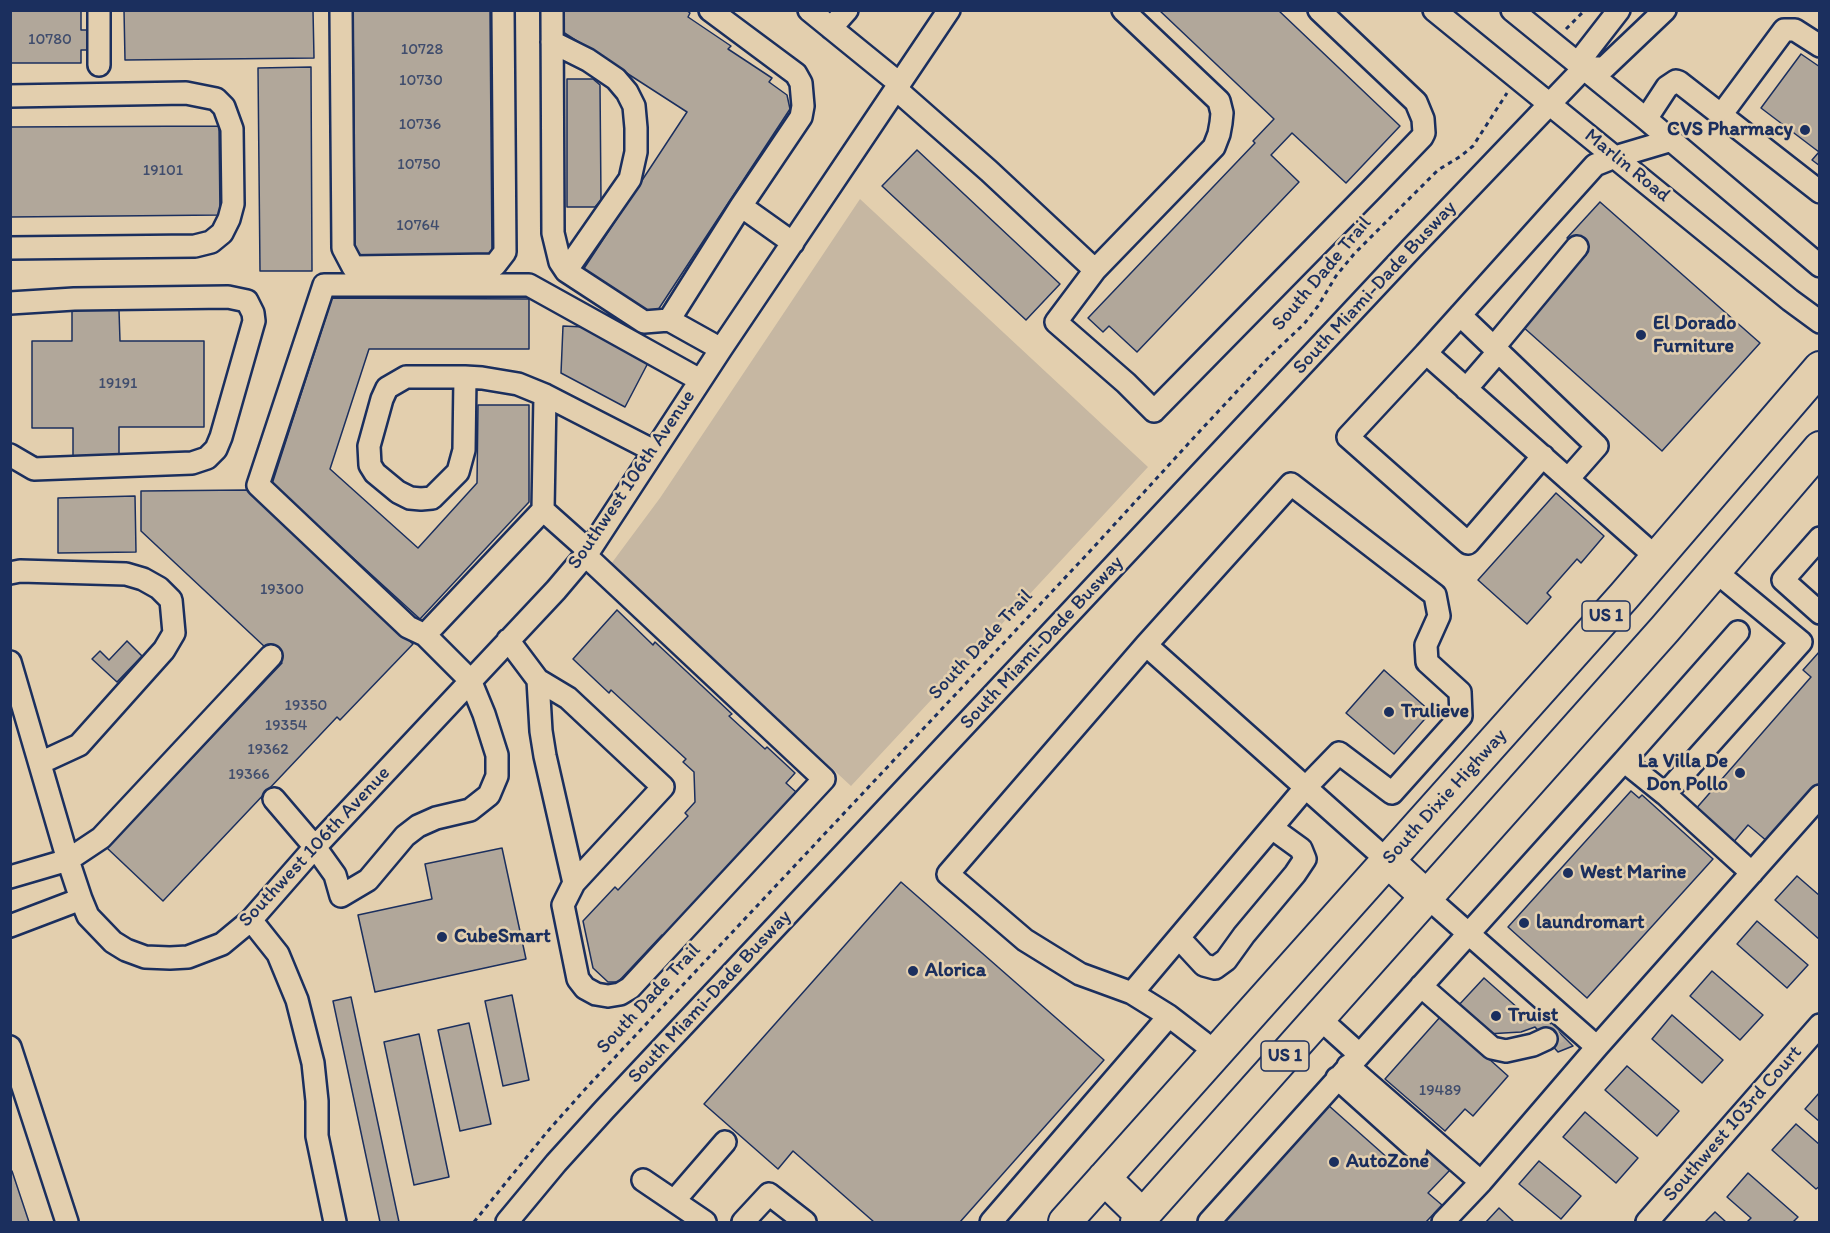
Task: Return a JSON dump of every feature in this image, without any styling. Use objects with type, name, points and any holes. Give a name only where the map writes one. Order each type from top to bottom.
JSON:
[{"type":"highway","name":"South Dixie Highway","points":[[1065,1222],[1657,558],[1820,368]]},
{"type":"highway","name":"US 1","points":[[1146,1221],[1319,1018],[1715,571],[1820,448]]},
{"type":"highway","points":[[1388,861],[1427,897]]},
{"type":"highway","points":[[1104,1178],[1146,1221]]},
{"type":"street","points":[[99,10],[99,65]]},
{"type":"street","points":[[341,10],[343,248],[353,267],[495,265],[505,252],[502,10]]},
{"type":"street","points":[[552,10],[553,233],[560,262],[566,271],[644,322],[669,320],[721,349]]},
{"type":"street","points":[[669,320],[801,117],[803,94],[796,75],[710,10]]},
{"type":"street","points":[[809,10],[898,87],[1095,270]]},
{"type":"street","points":[[831,28],[847,10]]},
{"type":"street","name":"Southwest 106th Avenue","points":[[10,662],[68,860],[88,916],[113,942],[126,950],[146,957],[188,957],[222,944],[251,920],[315,847],[556,590],[587,553],[700,380],[949,10]]},
{"type":"street","points":[[1123,10],[1219,101],[1222,113],[1219,134],[1214,147],[1095,270],[1056,322],[1126,382],[1154,411],[1422,137],[1423,119],[1416,102],[1319,10]]},
{"type":"street","name":"Marlin Road","points":[[1434,10],[1820,322]]},
{"type":"street","points":[[1512,10],[1646,119],[1820,266]]},
{"type":"street","name":"South Miami-Dade Busway","points":[[507,1222],[549,1170],[604,1110],[1411,249],[1584,68],[1584,55],[1619,10]]},
{"type":"street","points":[[1584,68],[1608,66],[1665,10]]},
{"type":"street","points":[[1721,115],[1784,30],[1795,30],[1820,46]]},
{"type":"street","points":[[552,42],[588,60],[616,79],[627,92],[634,106],[636,128],[636,152],[630,179],[566,271]]},
{"type":"street","points":[[1646,119],[1667,87],[1676,81],[1820,192]]},
{"type":"street","points":[[10,96],[186,93],[216,99],[224,107],[232,129],[233,204],[222,233],[212,242],[195,246],[10,248]]},
{"type":"street","points":[[1543,456],[1468,543],[1348,437],[1595,165],[1672,141]]},
{"type":"street","points":[[741,206],[793,243]]},
{"type":"street","points":[[1466,389],[1493,346],[1573,244]]},
{"type":"street","points":[[274,799],[315,847],[335,875],[341,896],[368,880],[405,836],[417,826],[436,818],[470,810],[489,795],[497,776],[497,755],[492,736],[470,680],[425,635],[408,627],[258,485],[324,285],[529,285],[700,380]]},
{"type":"street","points":[[10,303],[228,297],[247,301],[254,321],[221,437],[216,449],[207,458],[192,462],[34,469],[10,455]]},
{"type":"street","points":[[1460,315],[1597,446],[1568,479]]},
{"type":"street","points":[[1426,353],[1657,558]]},
{"type":"street","points":[[465,377],[464,450],[458,472],[432,498],[410,498],[398,492],[375,473],[369,457],[369,446],[387,388],[406,377],[465,377],[508,382],[545,395],[654,451]]},
{"type":"street","points":[[425,635],[543,510],[545,395]]},
{"type":"street","points":[[1132,993],[1306,787],[1339,753],[1392,794],[1461,716],[1460,692],[1427,662],[1426,645],[1439,616],[1435,595],[1291,484],[1146,645],[948,874],[1025,940],[1080,974],[1132,993],[1169,1016],[1217,1053]]},
{"type":"street","points":[[508,640],[538,680],[568,698],[663,787],[574,883],[562,905],[578,978],[585,987],[596,994],[608,996],[620,994],[630,988],[824,779],[543,510]]},
{"type":"street","points":[[1820,538],[1784,580],[1820,613]]},
{"type":"street","points":[[10,573],[20,571],[126,574],[143,579],[159,588],[171,600],[174,617],[174,633],[164,650],[106,716],[79,745],[40,763]]},
{"type":"street","points":[[1715,571],[1802,642]]},
{"type":"street","points":[[1665,794],[1820,623]]},
{"type":"street","points":[[1209,1222],[1738,632]]},
{"type":"street","points":[[1146,645],[1388,861]]},
{"type":"street","points":[[10,877],[68,860],[101,838],[271,656]]},
{"type":"street","points":[[538,680],[545,756],[574,883]]},
{"type":"street","points":[[1624,761],[1665,794],[1752,873]]},
{"type":"street","points":[[1443,1222],[1481,1182],[1597,1047],[1820,796]]},
{"type":"street","points":[[1179,938],[1204,965],[1215,968],[1226,960],[1305,859],[1301,849],[1272,828]]},
{"type":"street","points":[[1427,897],[1468,934],[1558,1031],[1597,1047]]},
{"type":"street","points":[[10,926],[81,899]]},
{"type":"street","points":[[251,920],[278,954],[290,979],[299,1008],[313,1063],[317,1101],[317,1136],[335,1222]]},
{"type":"street","points":[[1421,986],[1492,1048],[1506,1051],[1533,1045],[1558,1031]]},
{"type":"street","points":[[991,1222],[1169,1016]]},
{"type":"street","points":[[1319,1018],[1344,1071],[1413,1152]]},
{"type":"street","name":"Southwest 103rd Court","points":[[1647,1222],[1820,1025]]},
{"type":"street","points":[[10,1047],[67,1222]]},
{"type":"street","points":[[1344,1071],[1481,1182]]},
{"type":"street","points":[[674,1201],[725,1142]]},
{"type":"street","points":[[643,1180],[705,1222]]},
{"type":"street","points":[[743,1222],[769,1194],[804,1222]]},
{"type":"path","points":[[1561,36],[1585,10]]},
{"type":"path","name":"South Dade Trail","points":[[474,1222],[546,1132],[588,1086],[1238,390],[1304,324],[1336,276],[1354,254],[1438,170],[1473,146],[1509,90]]},
{"type":"shaded area","points":[[860,199],[1148,467],[851,786],[611,564],[660,498]]},
{"type":"building","points":[[10,10],[81,10],[81,30],[90,30],[91,50],[81,50],[81,63],[10,63]]},
{"type":"building","points":[[124,10],[313,10],[314,58],[125,60]]},
{"type":"building","points":[[353,10],[490,10],[492,255],[355,257]]},
{"type":"building","points":[[563,10],[686,10],[690,13],[688,17],[731,46],[728,49],[772,78],[769,82],[787,95],[790,109],[654,316],[583,270],[687,112],[563,32]]},
{"type":"building","points":[[1159,10],[1278,10],[1400,126],[1346,183],[1292,133],[1271,155],[1299,182],[1137,352],[1109,326],[1103,332],[1088,318],[1255,143],[1253,141],[1274,119]]},
{"type":"building","name":"CVS Pharmacy","points":[[1801,54],[1820,67],[1820,166],[1812,160],[1819,152],[1761,108]]},
{"type":"building","points":[[311,67],[312,271],[260,271],[258,68]]},
{"type":"building","points":[[567,79],[593,79],[600,85],[601,200],[595,207],[567,207]]},
{"type":"building","points":[[219,126],[220,215],[10,217],[10,127]]},
{"type":"building","points":[[917,150],[1060,284],[1026,320],[882,186]]},
{"type":"building","name":"El Dorado Furniture","points":[[1600,202],[1760,343],[1662,451],[1522,326],[1586,255],[1567,238]]},
{"type":"building","points":[[332,298],[529,299],[529,349],[369,349],[330,469],[418,548],[477,483],[478,405],[529,405],[529,502],[420,619],[272,484]]},
{"type":"building","points":[[72,310],[119,310],[120,341],[204,341],[204,427],[119,427],[119,458],[73,458],[73,428],[32,428],[32,341],[72,341]]},
{"type":"building","points":[[563,326],[584,327],[649,361],[625,407],[561,373]]},
{"type":"building","points":[[247,490],[413,644],[340,720],[337,717],[163,901],[107,848],[282,663],[141,531],[141,491]]},
{"type":"building","points":[[1556,493],[1604,536],[1581,563],[1577,559],[1547,593],[1551,597],[1527,624],[1478,580]]},
{"type":"building","points":[[135,496],[136,552],[58,553],[58,498]]},
{"type":"building","points":[[617,610],[653,645],[655,642],[732,714],[729,716],[765,749],[767,747],[795,773],[786,783],[796,792],[794,795],[796,798],[771,825],[768,823],[734,859],[737,861],[665,937],[662,935],[618,982],[608,982],[593,968],[583,921],[615,887],[618,890],[688,816],[685,813],[695,802],[694,772],[683,762],[686,759],[611,690],[609,693],[573,659]]},
{"type":"building","points":[[127,641],[142,656],[117,682],[92,659],[100,651],[109,660]]},
{"type":"building","points":[[1820,651],[1820,784],[1768,842],[1748,825],[1732,844],[1694,811],[1811,677],[1803,670]]},
{"type":"building","name":"Trulieve","points":[[1384,670],[1431,712],[1394,754],[1346,713]]},
{"type":"building","points":[[1631,791],[1639,798],[1642,795],[1713,859],[1587,998],[1508,927]]},
{"type":"building","name":"CubeSmart","points":[[502,848],[526,959],[375,992],[358,915],[432,899],[425,864]]},
{"type":"building","points":[[1797,876],[1820,896],[1820,940],[1775,900]]},
{"type":"building","name":"Alorica","points":[[901,882],[1104,1060],[960,1222],[874,1222],[793,1151],[778,1169],[704,1104]]},
{"type":"building","points":[[1757,921],[1808,965],[1787,988],[1737,944]]},
{"type":"building","points":[[1712,971],[1763,1015],[1740,1040],[1690,996]]},
{"type":"building","name":"Truist","points":[[1484,978],[1528,1017],[1544,1011],[1549,1014],[1550,1023],[1573,1046],[1558,1052],[1535,1027],[1521,1032],[1487,1034],[1457,1007]]},
{"type":"building","points":[[512,995],[529,1080],[503,1086],[485,1001]]},
{"type":"building","points":[[351,997],[399,1222],[380,1222],[333,1001]]},
{"type":"building","points":[[1672,1015],[1723,1060],[1702,1083],[1652,1039]]},
{"type":"building","points":[[1441,1016],[1508,1076],[1473,1116],[1465,1109],[1445,1131],[1385,1079]]},
{"type":"building","points":[[469,1023],[491,1124],[460,1131],[438,1030]]},
{"type":"building","points":[[419,1034],[449,1177],[414,1185],[384,1042]]},
{"type":"building","points":[[1627,1066],[1679,1111],[1657,1136],[1605,1090]]},
{"type":"building","points":[[1820,1092],[1820,1122],[1805,1109]]},
{"type":"building","name":"AutoZone","points":[[1328,1105],[1399,1168],[1420,1144],[1450,1170],[1428,1193],[1442,1205],[1426,1222],[1223,1222]]},
{"type":"building","points":[[1585,1112],[1638,1158],[1616,1183],[1563,1137]]},
{"type":"building","points":[[1796,1124],[1820,1145],[1820,1186],[1816,1189],[1772,1150]]},
{"type":"building","points":[[1539,1161],[1581,1196],[1561,1219],[1519,1184]]},
{"type":"building","points":[[12,1171],[29,1222],[10,1222],[10,1172]]},
{"type":"building","points":[[1748,1173],[1798,1217],[1793,1222],[1747,1222],[1751,1218],[1727,1197]]},
{"type":"building","points":[[1499,1208],[1514,1222],[1486,1222]]},
{"type":"building","points":[[1715,1212],[1726,1222],[1705,1222]]},
{"type":"tunnel","points":[[1546,1039],[1559,1032]]},
{"type":"place","name":"CVS Pharmacy","points":[[1805,130]]},
{"type":"place","name":"El Dorado Furniture","points":[[1641,335]]},
{"type":"place","name":"Trulieve","points":[[1389,712]]},
{"type":"place","name":"La Villa De Don Pollo","points":[[1740,773]]},
{"type":"place","name":"West Marine","points":[[1568,873]]},
{"type":"place","name":"laundromart","points":[[1524,923]]},
{"type":"place","name":"CubeSmart","points":[[442,937]]},
{"type":"place","name":"Alorica","points":[[913,971]]},
{"type":"place","name":"Truist","points":[[1496,1016]]},
{"type":"place","name":"AutoZone","points":[[1334,1162]]}]
